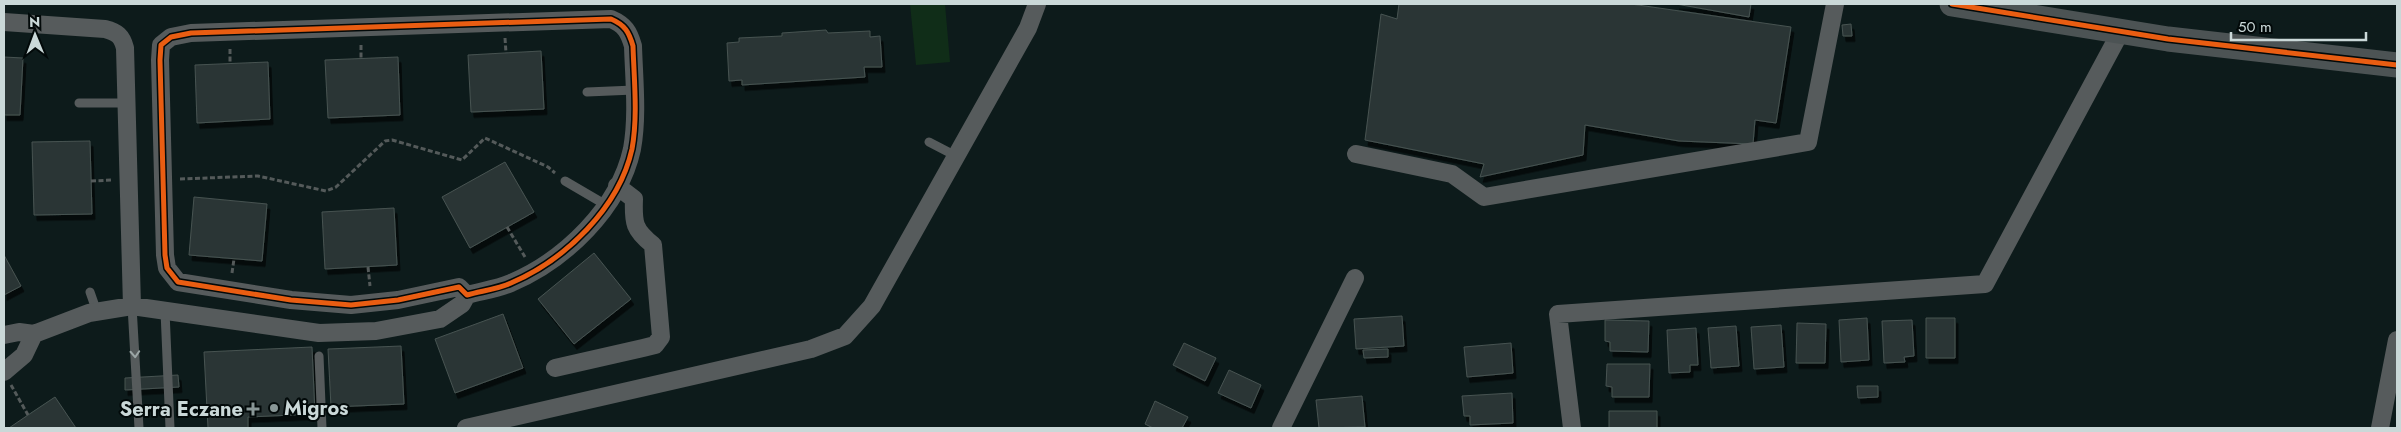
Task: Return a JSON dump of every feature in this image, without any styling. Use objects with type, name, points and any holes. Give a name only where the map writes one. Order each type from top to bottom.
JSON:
[{"type":"main road","points":[[1952,4],[2168,39],[2397,65]]},
{"type":"street","points":[[466,428],[810,349],[845,336],[872,306],[1028,28],[1037,4]]},
{"type":"street","points":[[1356,154],[1452,174],[1484,196],[1808,142],[1835,4]]},
{"type":"street","points":[[611,19],[621,23],[629,33],[633,46],[634,131],[631,150],[617,186],[606,205],[591,224],[554,260],[510,284],[467,294],[459,287],[398,300],[351,305],[291,300],[178,282],[167,268],[165,256],[161,45],[171,37],[191,32],[611,19]]},
{"type":"street","points":[[4,22],[106,29],[116,32],[123,39],[126,48],[132,306]]},
{"type":"street","points":[[1572,428],[1558,314],[1985,284],[2121,32]]},
{"type":"street","points":[[555,368],[643,348],[655,344],[660,337],[653,246],[636,230],[634,199],[617,186]]},
{"type":"street","points":[[1281,428],[1356,278]]},
{"type":"street","points":[[4,335],[18,332],[34,334],[97,312],[132,306],[319,333],[376,331],[440,319],[462,304],[467,294]]},
{"type":"street","points":[[4,372],[24,355],[34,334]]},
{"type":"street","points":[[2380,428],[2397,340]]},
{"type":"lane","points":[[587,92],[634,90]]},
{"type":"lane","points":[[79,103],[127,103]]},
{"type":"lane","points":[[929,142],[956,156]]},
{"type":"lane","points":[[565,181],[606,205]]},
{"type":"lane","points":[[90,292],[97,312]]},
{"type":"lane","points":[[132,306],[139,428]]},
{"type":"lane","points":[[165,311],[170,428]]},
{"type":"lane","points":[[319,356],[322,428]]},
{"type":"path","points":[[163,179],[258,176],[326,191],[336,187],[386,141],[392,140],[462,160],[485,138],[548,167],[565,181]]},
{"type":"path","points":[[507,227],[534,271]]},
{"type":"path","points":[[4,372],[28,415]]},
{"type":"green space","points":[[910,4],[945,4],[950,62],[916,65]]},
{"type":"building","points":[[1399,4],[1631,4],[1791,27],[1776,123],[1755,120],[1753,144],[1679,141],[1585,125],[1583,155],[1480,177],[1484,164],[1365,140],[1381,14],[1397,19]]},
{"type":"building","points":[[1676,4],[1751,4],[1749,17]]},
{"type":"building","points":[[1851,24],[1852,36],[1843,36],[1842,25]]},
{"type":"building","points":[[826,30],[828,33],[870,31],[870,37],[880,36],[882,67],[864,67],[865,77],[742,85],[742,80],[729,81],[727,43],[739,42],[739,38],[782,36],[782,33]]},
{"type":"building","points":[[541,51],[544,109],[471,112],[468,55]]},
{"type":"building","points":[[4,57],[23,58],[20,115],[4,115]]},
{"type":"building","points":[[398,57],[400,115],[328,118],[325,60]]},
{"type":"building","points":[[268,62],[270,119],[197,123],[195,65]]},
{"type":"building","points":[[90,141],[92,214],[34,215],[32,142]]},
{"type":"building","points":[[505,162],[534,212],[470,248],[442,197]]},
{"type":"building","points":[[194,197],[267,204],[262,261],[189,255]]},
{"type":"building","points":[[394,208],[397,265],[325,269],[322,212]]},
{"type":"building","points":[[594,253],[631,299],[574,344],[538,299]]},
{"type":"building","points":[[4,255],[21,286],[4,295]]},
{"type":"building","points":[[503,314],[523,368],[455,393],[435,339]]},
{"type":"building","points":[[1402,316],[1404,346],[1356,349],[1354,319]]},
{"type":"building","points":[[1867,318],[1869,360],[1841,362],[1839,320]]},
{"type":"building","points":[[1926,318],[1955,318],[1955,358],[1926,358]]},
{"type":"building","points":[[1605,320],[1649,321],[1648,352],[1610,351],[1610,342],[1605,341]]},
{"type":"building","points":[[1912,320],[1914,356],[1904,357],[1905,362],[1884,363],[1882,321]]},
{"type":"building","points":[[1797,323],[1826,324],[1825,363],[1796,363]]},
{"type":"building","points":[[1781,325],[1784,367],[1754,369],[1751,327]]},
{"type":"building","points":[[1736,326],[1739,366],[1711,368],[1708,328]]},
{"type":"building","points":[[1696,328],[1698,365],[1690,365],[1690,372],[1669,373],[1667,330]]},
{"type":"building","points":[[1184,343],[1216,358],[1205,381],[1173,365]]},
{"type":"building","points":[[1511,343],[1513,373],[1467,377],[1464,347]]},
{"type":"building","points":[[401,346],[404,404],[331,407],[328,349]]},
{"type":"building","points":[[312,347],[315,414],[248,417],[248,428],[208,428],[204,352]]},
{"type":"building","points":[[1388,349],[1388,357],[1364,358],[1363,350]]},
{"type":"building","points":[[1607,364],[1650,364],[1649,397],[1612,397],[1612,387],[1606,386]]},
{"type":"building","points":[[1229,370],[1261,385],[1251,408],[1218,393]]},
{"type":"building","points":[[178,375],[179,387],[125,390],[125,378]]},
{"type":"building","points":[[1857,386],[1878,386],[1878,397],[1858,398]]},
{"type":"building","points":[[1512,393],[1513,423],[1470,425],[1470,416],[1464,416],[1462,396]]},
{"type":"building","points":[[1362,396],[1365,427],[1319,428],[1316,400]]},
{"type":"building","points":[[55,397],[76,428],[9,428],[28,415]]},
{"type":"building","points":[[1155,401],[1188,417],[1182,428],[1153,428],[1145,424]]},
{"type":"building","points":[[1609,411],[1657,411],[1657,428],[1609,428]]},
{"type":"cycle path","points":[[1952,4],[2168,39],[2397,65]]},
{"type":"cycle path","points":[[611,19],[626,30],[633,46],[635,124],[632,149],[625,171],[615,192],[587,230],[551,261],[531,273],[506,285],[467,295],[459,287],[398,300],[351,305],[291,300],[178,282],[167,268],[165,255],[160,60],[161,45],[171,37],[191,33],[611,19]]},
{"type":"place","name":"Migros","points":[[274,408]]},
{"type":"place","name":"Serra Eczane","points":[[253,409]]}]
